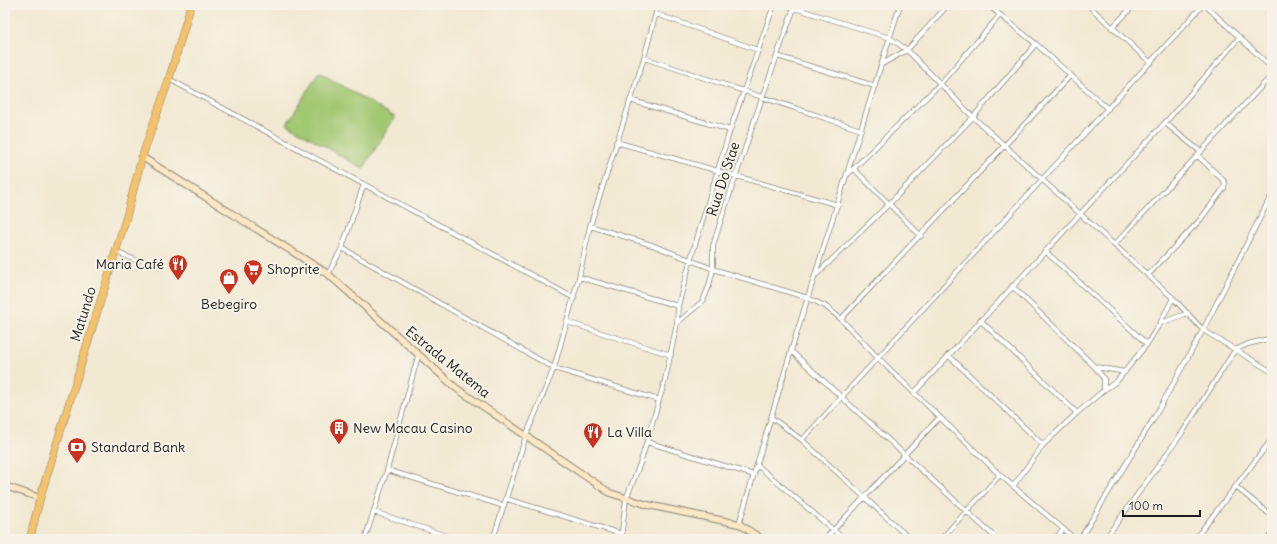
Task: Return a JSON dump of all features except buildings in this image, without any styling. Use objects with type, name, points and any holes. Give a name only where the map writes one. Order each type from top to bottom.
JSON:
[{"type":"main road","name":"Matundo","points":[[30,539],[40,498],[116,252],[142,157],[169,79],[191,5]]},
{"type":"street","points":[[493,539],[526,436],[554,368],[580,277],[590,226],[644,58],[658,5]]},
{"type":"street","points":[[621,539],[626,499],[647,442],[659,400],[671,355],[677,323],[678,306],[691,258],[716,172],[774,5]]},
{"type":"street","points":[[785,5],[795,6],[890,38],[907,50],[973,117],[1115,244],[1173,298],[1203,330],[1272,372]]},
{"type":"street","points":[[739,524],[791,351],[838,206],[900,5]]},
{"type":"street","points":[[882,64],[907,50],[948,5]]},
{"type":"street","points":[[988,5],[1036,44],[1108,109]]},
{"type":"street","points":[[1088,5],[1151,63]]},
{"type":"street","points":[[1112,28],[1134,5]]},
{"type":"street","points":[[802,440],[1204,5],[1272,68]]},
{"type":"street","name":"Rua Do Stae","points":[[677,323],[703,301],[710,286],[714,269],[713,246],[734,177],[795,6]]},
{"type":"street","points":[[656,14],[758,50]]},
{"type":"street","points":[[847,175],[940,84],[1000,15]]},
{"type":"street","points":[[914,393],[980,320],[1165,123],[1239,38]]},
{"type":"street","points":[[816,275],[889,204],[973,117],[1036,44]]},
{"type":"street","points":[[777,56],[875,86]]},
{"type":"street","points":[[644,58],[861,130]]},
{"type":"street","points":[[1115,244],[1272,75]]},
{"type":"street","points":[[841,319],[921,236],[1070,76]]},
{"type":"street","points":[[169,79],[574,298]]},
{"type":"street","points":[[630,100],[730,130]]},
{"type":"street","points":[[1148,275],[1200,220],[1224,188],[1225,184],[1200,154],[1165,123]]},
{"type":"street","points":[[616,142],[838,206]]},
{"type":"street","name":"Estrada Matema","points":[[142,157],[328,274],[418,356],[456,388],[610,494],[626,499],[739,524],[762,539]]},
{"type":"street","points":[[854,169],[921,236]]},
{"type":"street","points":[[328,274],[342,248],[364,184]]},
{"type":"street","points":[[1080,539],[1154,418],[1203,330],[1272,194]]},
{"type":"street","points":[[590,226],[691,258],[714,269],[808,298],[825,306],[841,319],[878,358],[1000,475],[1075,539]]},
{"type":"street","points":[[342,248],[554,368],[659,400]]},
{"type":"street","points":[[1045,251],[1147,344]]},
{"type":"street","points":[[116,252],[138,261]]},
{"type":"street","points":[[580,277],[678,306]]},
{"type":"street","points":[[1012,286],[1095,367],[1104,380],[1104,390]]},
{"type":"street","points":[[1014,486],[1044,445],[1077,413],[1117,381],[1125,372],[1147,344],[1173,298]]},
{"type":"street","points":[[1160,323],[1188,313]]},
{"type":"street","points":[[980,320],[1077,413]]},
{"type":"street","points":[[567,322],[671,355]]},
{"type":"street","points":[[1105,539],[1182,433],[1235,350],[1248,344],[1272,338]]},
{"type":"street","points":[[791,351],[905,453],[997,539]]},
{"type":"street","points":[[365,539],[387,470],[418,356]]},
{"type":"street","points":[[948,356],[1044,445]]},
{"type":"street","points":[[1095,367],[1125,372]]},
{"type":"street","points":[[826,539],[940,417]]},
{"type":"street","points":[[772,418],[802,440],[910,539]]},
{"type":"street","points":[[1195,539],[1272,439]]},
{"type":"street","points":[[647,442],[754,475]]},
{"type":"street","points":[[757,465],[844,539]]},
{"type":"street","points":[[387,470],[504,506]]},
{"type":"street","points":[[941,539],[1000,475]]},
{"type":"street","points":[[5,486],[40,498]]},
{"type":"street","points":[[1236,486],[1272,516]]},
{"type":"street","points":[[506,499],[622,534]]},
{"type":"street","points":[[374,512],[456,539]]},
{"type":"street","points":[[1055,539],[1063,530]]},
{"type":"street","points":[[1268,539],[1272,533]]},
{"type":"green space","points":[[319,72],[395,117],[363,169],[287,124]]},
{"type":"place","name":"Maria Café","points":[[178,281]]},
{"type":"place","name":"Shoprite","points":[[253,286]]},
{"type":"place","name":"Bebegiro","points":[[229,295]]},
{"type":"place","name":"New Macau Casino","points":[[339,445]]},
{"type":"place","name":"La Villa","points":[[593,449]]},
{"type":"place","name":"Standard Bank","points":[[77,464]]}]
